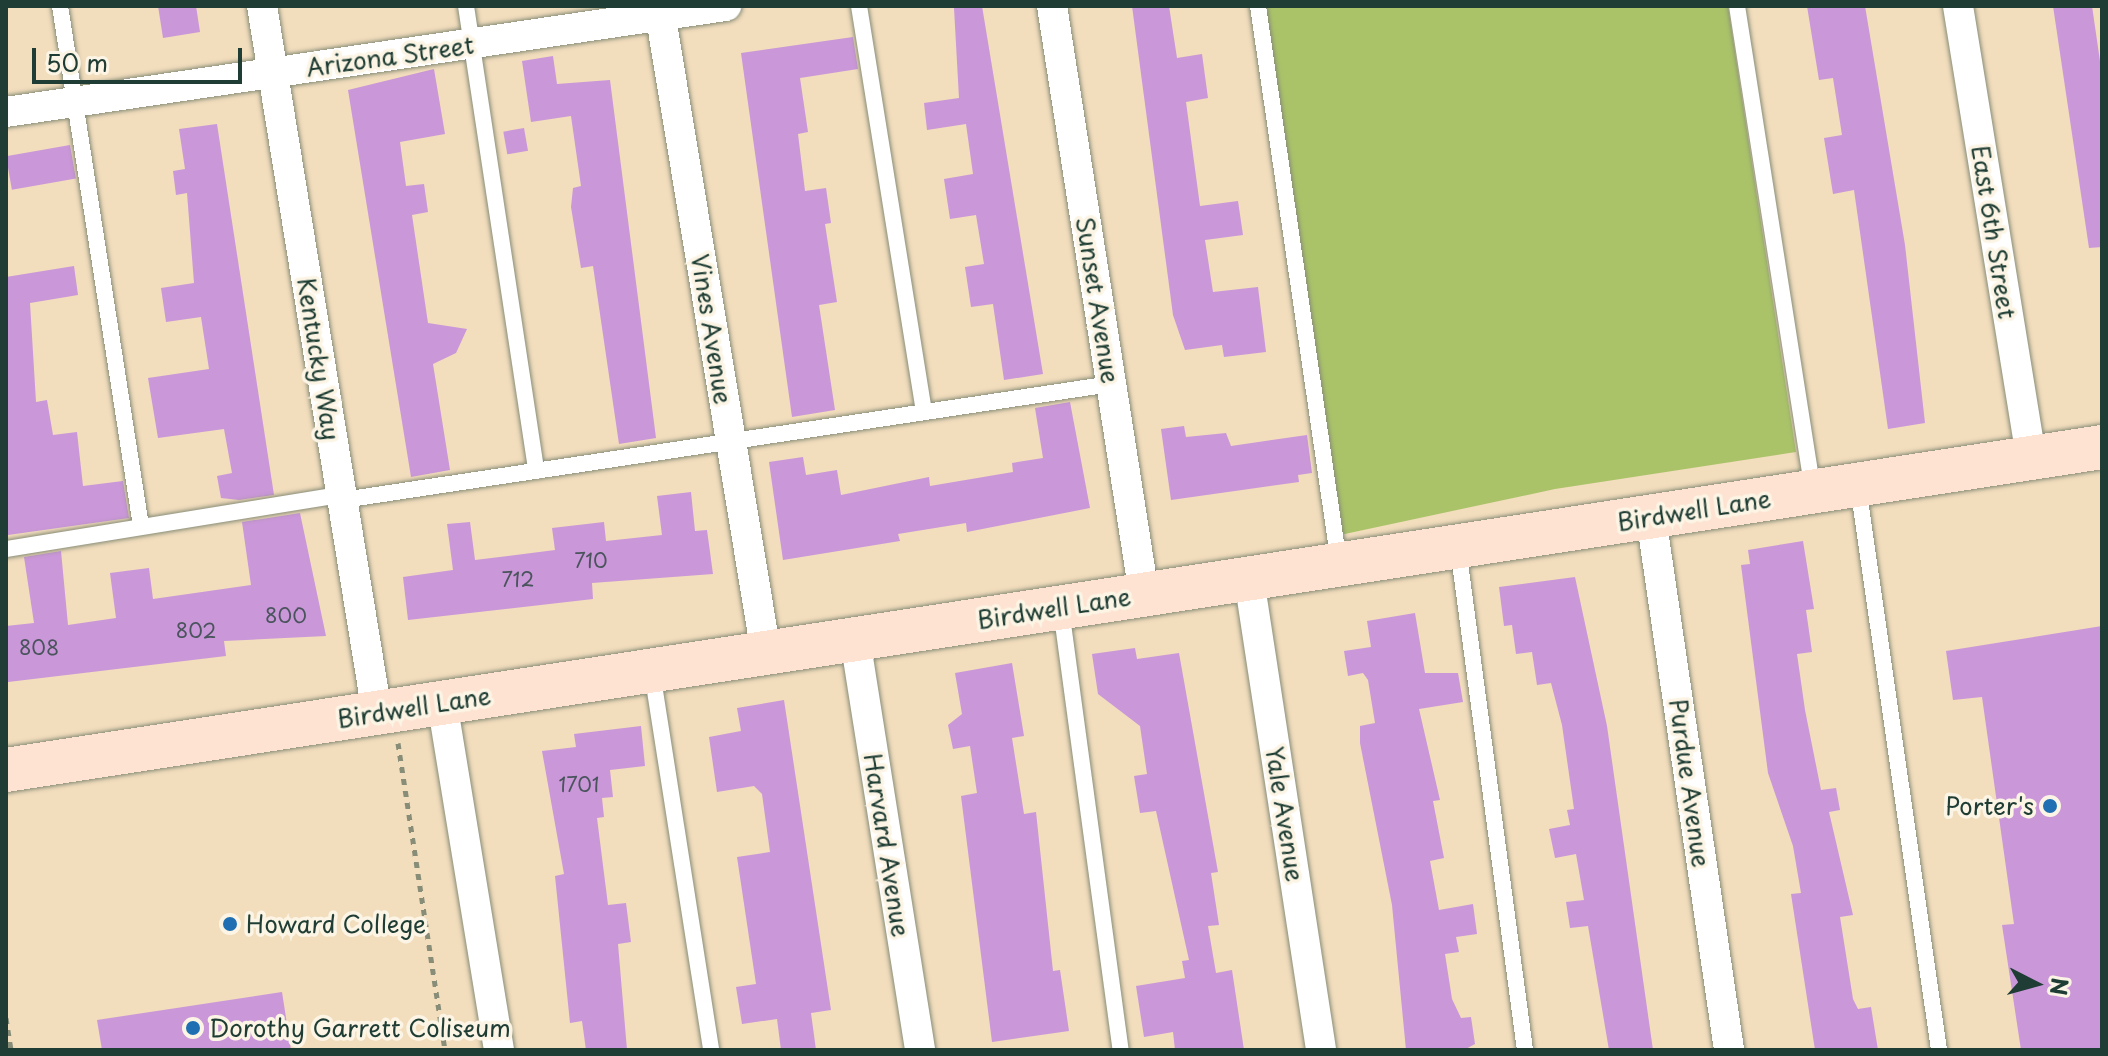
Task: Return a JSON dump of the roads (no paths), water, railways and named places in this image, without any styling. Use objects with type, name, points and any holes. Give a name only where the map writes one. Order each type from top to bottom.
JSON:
[{"type":"main road","name":"Birdwell Lane","points":[[6,770],[2102,447]]},
{"type":"street","name":"Kentucky Way","points":[[262,6],[342,498],[385,711]]},
{"type":"street","name":"Arizona Street","points":[[6,112],[472,44],[659,11],[726,6]]},
{"type":"street","name":"Sunset Avenue","points":[[1052,6],[1144,594]]},
{"type":"street","name":"East 6th Street","points":[[1958,6],[2031,458]]},
{"type":"street","name":"Vines Avenue","points":[[659,11],[766,653]]},
{"type":"street","name":"Purdue Avenue","points":[[1651,517],[1729,1050]]},
{"type":"street","name":"Yale Avenue","points":[[1249,579],[1321,1050]]},
{"type":"street","name":"Harvard Avenue","points":[[855,639],[920,1050]]},
{"type":"street","points":[[442,702],[499,1050]]},
{"type":"lane","points":[[60,6],[141,526]]},
{"type":"lane","points":[[466,6],[536,471]]},
{"type":"lane","points":[[859,6],[924,411]]},
{"type":"lane","points":[[1258,6],[1339,565]]},
{"type":"lane","points":[[1737,6],[1813,492]]},
{"type":"lane","points":[[6,549],[141,526],[536,471],[731,439],[1111,384]]},
{"type":"lane","points":[[1858,485],[1939,1050]]},
{"type":"lane","points":[[1458,546],[1525,1050]]},
{"type":"lane","points":[[1060,608],[1121,1050]]},
{"type":"lane","points":[[652,670],[711,1050]]},
{"type":"place","name":"Porter's","points":[[2050,806]]},
{"type":"place","name":"Howard College","points":[[230,924]]},
{"type":"place","name":"Dorothy Garrett Coliseum","points":[[193,1028]]}]
